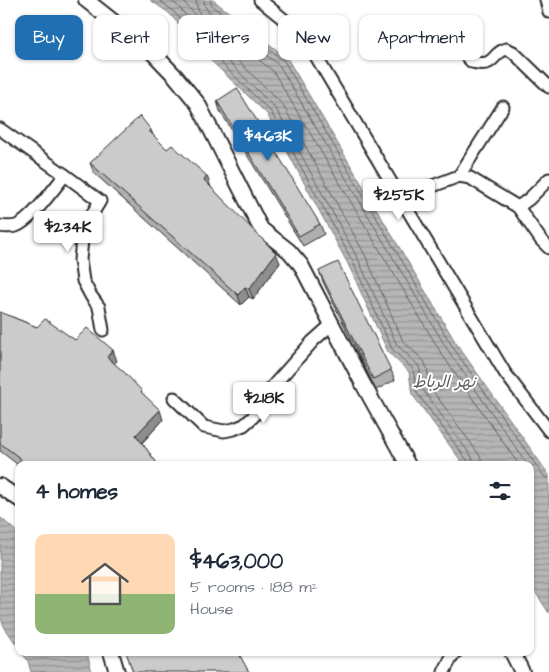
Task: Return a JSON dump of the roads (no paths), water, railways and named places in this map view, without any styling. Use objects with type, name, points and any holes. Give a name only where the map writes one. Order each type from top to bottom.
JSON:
[{"type":"street","points":[[86,0],[153,53],[198,104],[261,229],[289,251],[301,266],[406,461]]},
{"type":"street","points":[[260,0],[305,38],[505,373],[549,431]]},
{"type":"street","points":[[546,0],[549,12]]},
{"type":"street","points":[[470,60],[481,64],[489,63],[499,51],[506,49],[513,52],[549,88]]},
{"type":"street","points":[[459,176],[503,108]]},
{"type":"street","points":[[0,129],[66,174],[100,201],[85,226],[80,260],[83,281],[99,307],[103,330]]},
{"type":"street","points":[[0,226],[14,227],[26,220],[66,174]]},
{"type":"street","points":[[401,198],[459,176],[470,178],[518,207],[541,240],[549,248]]},
{"type":"street","points":[[518,207],[549,179]]},
{"type":"street","points":[[174,398],[204,427],[224,431],[244,425],[253,417],[272,387],[312,341],[332,324]]},
{"type":"street","points":[[0,486],[15,496]]},
{"type":"street","points":[[112,656],[117,672]]},
{"type":"street","points":[[444,672],[453,656]]},
{"type":"street","points":[[514,656],[522,672]]},
{"type":"water","name":"نهر الرباط","points":[[150,0],[213,0],[232,15],[178,15],[178,24],[169,13]]},
{"type":"water","name":"نهر الرباط","points":[[268,43],[278,51],[278,60],[288,60],[456,343],[549,475],[549,613],[534,590],[534,461],[461,461],[412,394],[409,372],[388,352],[348,264],[267,114],[210,60],[268,60]]},
{"type":"water","points":[[0,517],[15,530],[15,642],[0,617]]},
{"type":"water","points":[[24,656],[88,656],[92,672],[31,672],[28,661]]}]
